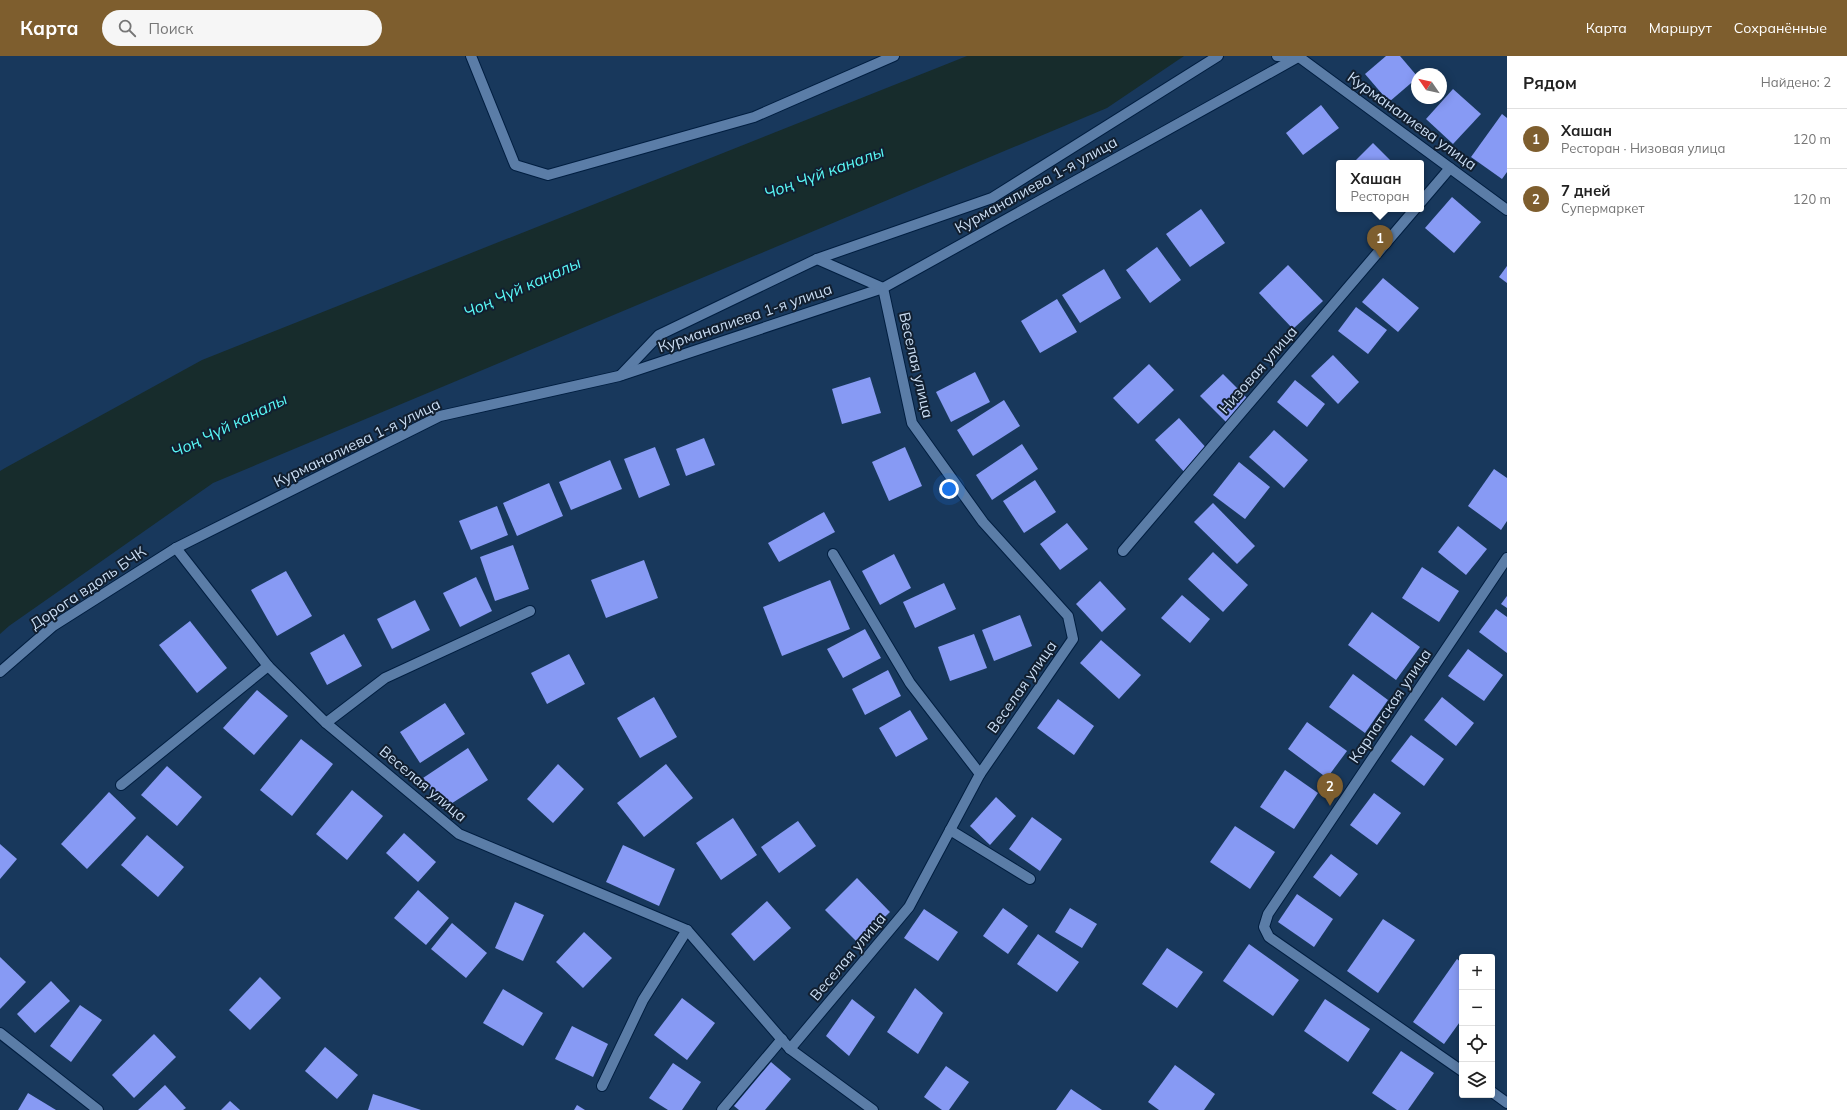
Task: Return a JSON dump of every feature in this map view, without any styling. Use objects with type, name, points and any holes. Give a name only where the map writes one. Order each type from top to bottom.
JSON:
[{"type":"street","points":[[471,57],[515,165],[548,175],[754,117],[894,56]]},
{"type":"street","points":[[619,376],[659,335],[817,259],[992,198],[1218,56]]},
{"type":"street","points":[[1277,56],[1299,56]]},
{"type":"street","name":"Курманалиева улица","points":[[1299,56],[1507,210]]},
{"type":"street","name":"Курманалиева 1-я улица","points":[[176,548],[440,416],[619,376],[883,288],[1299,56]]},
{"type":"street","points":[[1424,198],[1450,168]]},
{"type":"street","name":"Низовая улица","points":[[1123,551],[1412,212]]},
{"type":"street","points":[[817,259],[883,288]]},
{"type":"street","name":"Веселая улица","points":[[790,1048],[909,907],[980,774],[1073,639],[1068,616],[983,522],[912,423],[883,288]]},
{"type":"street","name":"Веселая улица","points":[[176,548],[268,666],[326,723],[459,834],[687,930],[790,1048],[873,1110]]},
{"type":"street","name":"Дорога вдоль БЧК","points":[[0,672],[53,626],[176,548]]},
{"type":"street","points":[[833,554],[910,683],[980,774]]},
{"type":"street","name":"Карпатская улица","points":[[1459,1070],[1269,937],[1264,927],[1268,914],[1507,558]]},
{"type":"street","points":[[326,723],[385,678],[530,611]]},
{"type":"street","points":[[121,785],[268,666]]},
{"type":"street","points":[[950,830],[1030,879]]},
{"type":"street","points":[[602,1086],[643,1000],[687,930]]},
{"type":"street","points":[[0,1033],[98,1110]]},
{"type":"street","points":[[722,1110],[782,1039]]},
{"type":"street","points":[[1495,1094],[1507,1103]]},
{"type":"water","name":"Чоң Чүй каналы","points":[[967,56],[1184,56],[1107,108],[213,483],[9,626],[0,634],[0,471],[5,468],[202,360]]},
{"type":"building","points":[[1386,56],[1400,56],[1411,69],[1411,83],[1389,102],[1365,74]]},
{"type":"building","points":[[1453,89],[1481,114],[1453,144],[1426,119],[1440,104],[1447,104],[1447,96]]},
{"type":"building","points":[[1321,105],[1339,128],[1303,155],[1286,133]]},
{"type":"building","points":[[1502,114],[1507,118],[1507,172],[1502,179],[1471,157]]},
{"type":"building","points":[[1373,143],[1390,160],[1356,160]]},
{"type":"building","points":[[1452,197],[1481,222],[1454,253],[1425,228]]},
{"type":"building","points":[[1201,209],[1225,243],[1190,267],[1166,234]]},
{"type":"building","points":[[1157,247],[1181,280],[1150,303],[1126,270]]},
{"type":"building","points":[[1288,265],[1323,301],[1293,329],[1259,293]]},
{"type":"building","points":[[1507,266],[1507,283],[1499,277]]},
{"type":"building","points":[[1104,269],[1121,298],[1080,323],[1062,295]]},
{"type":"building","points":[[1383,278],[1419,308],[1398,332],[1362,302]]},
{"type":"building","points":[[1057,299],[1077,332],[1040,353],[1021,321]]},
{"type":"building","points":[[1356,307],[1387,330],[1368,354],[1338,331]]},
{"type":"building","points":[[1333,355],[1359,382],[1338,404],[1311,376]]},
{"type":"building","points":[[1149,364],[1174,390],[1138,424],[1113,398]]},
{"type":"building","points":[[975,372],[990,402],[951,422],[936,392]]},
{"type":"building","points":[[1223,374],[1251,402],[1228,424],[1200,396]]},
{"type":"building","points":[[870,377],[881,413],[842,424],[832,389]]},
{"type":"building","points":[[1295,380],[1325,404],[1307,427],[1277,402]]},
{"type":"building","points":[[1004,400],[1020,426],[973,456],[957,430]]},
{"type":"building","points":[[1179,418],[1210,452],[1186,474],[1155,440]]},
{"type":"building","points":[[1274,430],[1308,460],[1284,488],[1249,457]]},
{"type":"building","points":[[704,438],[715,465],[686,476],[676,449]]},
{"type":"building","points":[[1022,444],[1038,469],[992,500],[976,475]]},
{"type":"building","points":[[655,447],[670,485],[639,498],[624,459]]},
{"type":"building","points":[[905,447],[922,486],[889,501],[872,462]]},
{"type":"building","points":[[610,460],[622,489],[571,510],[559,482]]},
{"type":"building","points":[[1239,462],[1270,487],[1245,519],[1213,495]]},
{"type":"building","points":[[1494,469],[1507,478],[1507,521],[1501,530],[1468,506]]},
{"type":"building","points":[[1035,480],[1056,512],[1024,533],[1003,501]]},
{"type":"building","points":[[549,483],[563,516],[517,536],[503,503]]},
{"type":"building","points":[[1213,503],[1255,546],[1237,564],[1194,522]]},
{"type":"building","points":[[497,506],[508,535],[471,550],[459,521]]},
{"type":"building","points":[[824,512],[835,532],[779,562],[768,543]]},
{"type":"building","points":[[1067,523],[1088,549],[1060,570],[1040,544]]},
{"type":"building","points":[[1458,526],[1487,549],[1466,575],[1438,552]]},
{"type":"building","points":[[513,545],[529,589],[495,601],[480,557]]},
{"type":"building","points":[[1213,552],[1248,585],[1223,612],[1188,579]]},
{"type":"building","points":[[894,554],[911,588],[880,605],[862,571]]},
{"type":"building","points":[[644,560],[658,598],[606,618],[591,580]]},
{"type":"building","points":[[1422,567],[1459,591],[1439,622],[1402,598]]},
{"type":"building","points":[[286,571],[312,616],[277,636],[251,590]]},
{"type":"building","points":[[476,577],[492,611],[460,627],[443,593]]},
{"type":"building","points":[[830,580],[850,629],[782,656],[763,607]]},
{"type":"building","points":[[1100,581],[1126,609],[1102,632],[1076,604]]},
{"type":"building","points":[[944,583],[956,609],[915,628],[903,602]]},
{"type":"building","points":[[1182,595],[1210,619],[1190,643],[1161,618]]},
{"type":"building","points":[[1507,596],[1507,608],[1501,604]]},
{"type":"building","points":[[415,600],[430,630],[392,649],[377,619]]},
{"type":"building","points":[[1496,609],[1507,617],[1507,653],[1479,632]]},
{"type":"building","points":[[1372,612],[1420,647],[1396,680],[1348,645]]},
{"type":"building","points":[[1020,615],[1032,646],[994,661],[982,630]]},
{"type":"building","points":[[190,621],[227,668],[197,693],[159,645]]},
{"type":"building","points":[[865,629],[881,658],[843,678],[827,649]]},
{"type":"building","points":[[344,634],[362,666],[327,685],[310,653]]},
{"type":"building","points":[[974,634],[987,668],[950,681],[938,647]]},
{"type":"building","points":[[1101,640],[1141,675],[1119,699],[1080,663]]},
{"type":"building","points":[[1468,649],[1503,675],[1484,701],[1448,676]]},
{"type":"building","points":[[569,654],[585,684],[547,704],[531,673]]},
{"type":"building","points":[[888,670],[901,696],[865,715],[852,689]]},
{"type":"building","points":[[1353,674],[1388,700],[1365,733],[1329,707]]},
{"type":"building","points":[[257,690],[288,716],[254,755],[223,728]]},
{"type":"building","points":[[654,697],[677,737],[640,758],[617,718]]},
{"type":"building","points":[[1442,697],[1474,723],[1456,746],[1424,720]]},
{"type":"building","points":[[1058,699],[1094,726],[1074,755],[1037,728]]},
{"type":"building","points":[[445,703],[465,734],[420,763],[400,732]]},
{"type":"building","points":[[910,710],[928,739],[896,757],[879,728]]},
{"type":"building","points":[[1307,722],[1347,751],[1327,778],[1288,749]]},
{"type":"building","points":[[1411,735],[1444,759],[1424,786],[1391,761]]},
{"type":"building","points":[[301,739],[333,764],[292,816],[260,790]]},
{"type":"building","points":[[468,748],[488,780],[443,809],[423,778]]},
{"type":"building","points":[[558,764],[584,789],[553,823],[527,799]]},
{"type":"building","points":[[666,764],[693,798],[644,837],[617,803]]},
{"type":"building","points":[[167,766],[202,797],[177,826],[141,795]]},
{"type":"building","points":[[1285,770],[1318,793],[1294,829],[1260,807]]},
{"type":"building","points":[[352,790],[383,816],[347,860],[316,834]]},
{"type":"building","points":[[109,792],[136,818],[87,869],[61,844]]},
{"type":"building","points":[[1374,793],[1401,813],[1377,845],[1350,825]]},
{"type":"building","points":[[996,797],[1016,816],[990,845],[970,826]]},
{"type":"building","points":[[1032,817],[1062,839],[1040,871],[1009,849]]},
{"type":"building","points":[[733,818],[757,855],[721,880],[696,843]]},
{"type":"building","points":[[798,821],[816,846],[779,873],[761,847]]},
{"type":"building","points":[[1235,826],[1275,852],[1250,889],[1210,862]]},
{"type":"building","points":[[404,833],[436,862],[418,882],[386,853]]},
{"type":"building","points":[[147,835],[184,867],[158,897],[121,865]]},
{"type":"building","points":[[0,844],[17,859],[0,879]]},
{"type":"building","points":[[623,845],[675,869],[659,906],[606,882]]},
{"type":"building","points":[[1331,854],[1358,874],[1340,897],[1313,877]]},
{"type":"building","points":[[857,878],[890,912],[858,943],[825,910]]},
{"type":"building","points":[[418,890],[449,918],[426,945],[394,918]]},
{"type":"building","points":[[1297,894],[1333,919],[1314,947],[1278,922]]},
{"type":"building","points":[[767,901],[791,928],[754,961],[731,934]]},
{"type":"building","points":[[515,902],[544,915],[523,961],[495,948]]},
{"type":"building","points":[[1003,908],[1028,926],[1008,954],[983,936]]},
{"type":"building","points":[[1070,908],[1097,924],[1082,948],[1055,932]]},
{"type":"building","points":[[924,909],[958,932],[938,961],[904,938]]},
{"type":"building","points":[[1383,919],[1415,940],[1378,993],[1347,971]]},
{"type":"building","points":[[452,923],[487,953],[466,978],[431,949]]},
{"type":"building","points":[[584,932],[612,958],[583,988],[556,962]]},
{"type":"building","points":[[1038,934],[1079,962],[1057,992],[1017,964]]},
{"type":"building","points":[[1249,944],[1299,980],[1273,1016],[1223,981]]},
{"type":"building","points":[[1167,948],[1203,972],[1177,1008],[1142,984]]},
{"type":"building","points":[[0,957],[26,982],[0,1009]]},
{"type":"building","points":[[1457,959],[1459,961],[1459,1023],[1444,1044],[1413,1022]]},
{"type":"building","points":[[260,977],[281,998],[250,1030],[229,1010]]},
{"type":"building","points":[[51,981],[70,1001],[35,1033],[17,1014]]},
{"type":"building","points":[[915,988],[943,1013],[918,1054],[887,1032]]},
{"type":"building","points":[[503,989],[543,1013],[523,1046],[483,1023]]},
{"type":"building","points":[[682,998],[715,1023],[687,1060],[654,1035]]},
{"type":"building","points":[[852,999],[875,1017],[849,1056],[826,1036]]},
{"type":"building","points":[[1325,999],[1370,1029],[1348,1062],[1304,1031]]},
{"type":"building","points":[[80,1005],[102,1020],[71,1062],[50,1046]]},
{"type":"building","points":[[572,1026],[608,1044],[593,1077],[555,1059]]},
{"type":"building","points":[[154,1034],[176,1057],[134,1098],[112,1075]]},
{"type":"building","points":[[325,1047],[358,1075],[337,1099],[305,1071]]},
{"type":"building","points":[[1401,1051],[1434,1073],[1408,1110],[1397,1110],[1372,1093]]},
{"type":"building","points":[[771,1062],[791,1079],[765,1110],[739,1110],[734,1106]]},
{"type":"building","points":[[673,1063],[701,1082],[682,1110],[668,1110],[649,1098]]},
{"type":"building","points":[[1175,1065],[1215,1094],[1204,1110],[1159,1110],[1148,1102]]},
{"type":"building","points":[[946,1066],[969,1082],[949,1110],[942,1110],[924,1097]]},
{"type":"building","points":[[165,1085],[186,1108],[183,1110],[138,1110]]},
{"type":"building","points":[[1071,1089],[1102,1110],[1056,1110]]},
{"type":"building","points":[[28,1093],[56,1110],[18,1110]]},
{"type":"building","points":[[373,1094],[421,1110],[368,1110]]},
{"type":"building","points":[[230,1101],[240,1110],[221,1110]]},
{"type":"building","points":[[577,1105],[585,1110],[574,1110]]},
{"type":"place","name":"Хашан","points":[[1380,258]]},
{"type":"place","name":"7 дней","points":[[1330,806]]}]
